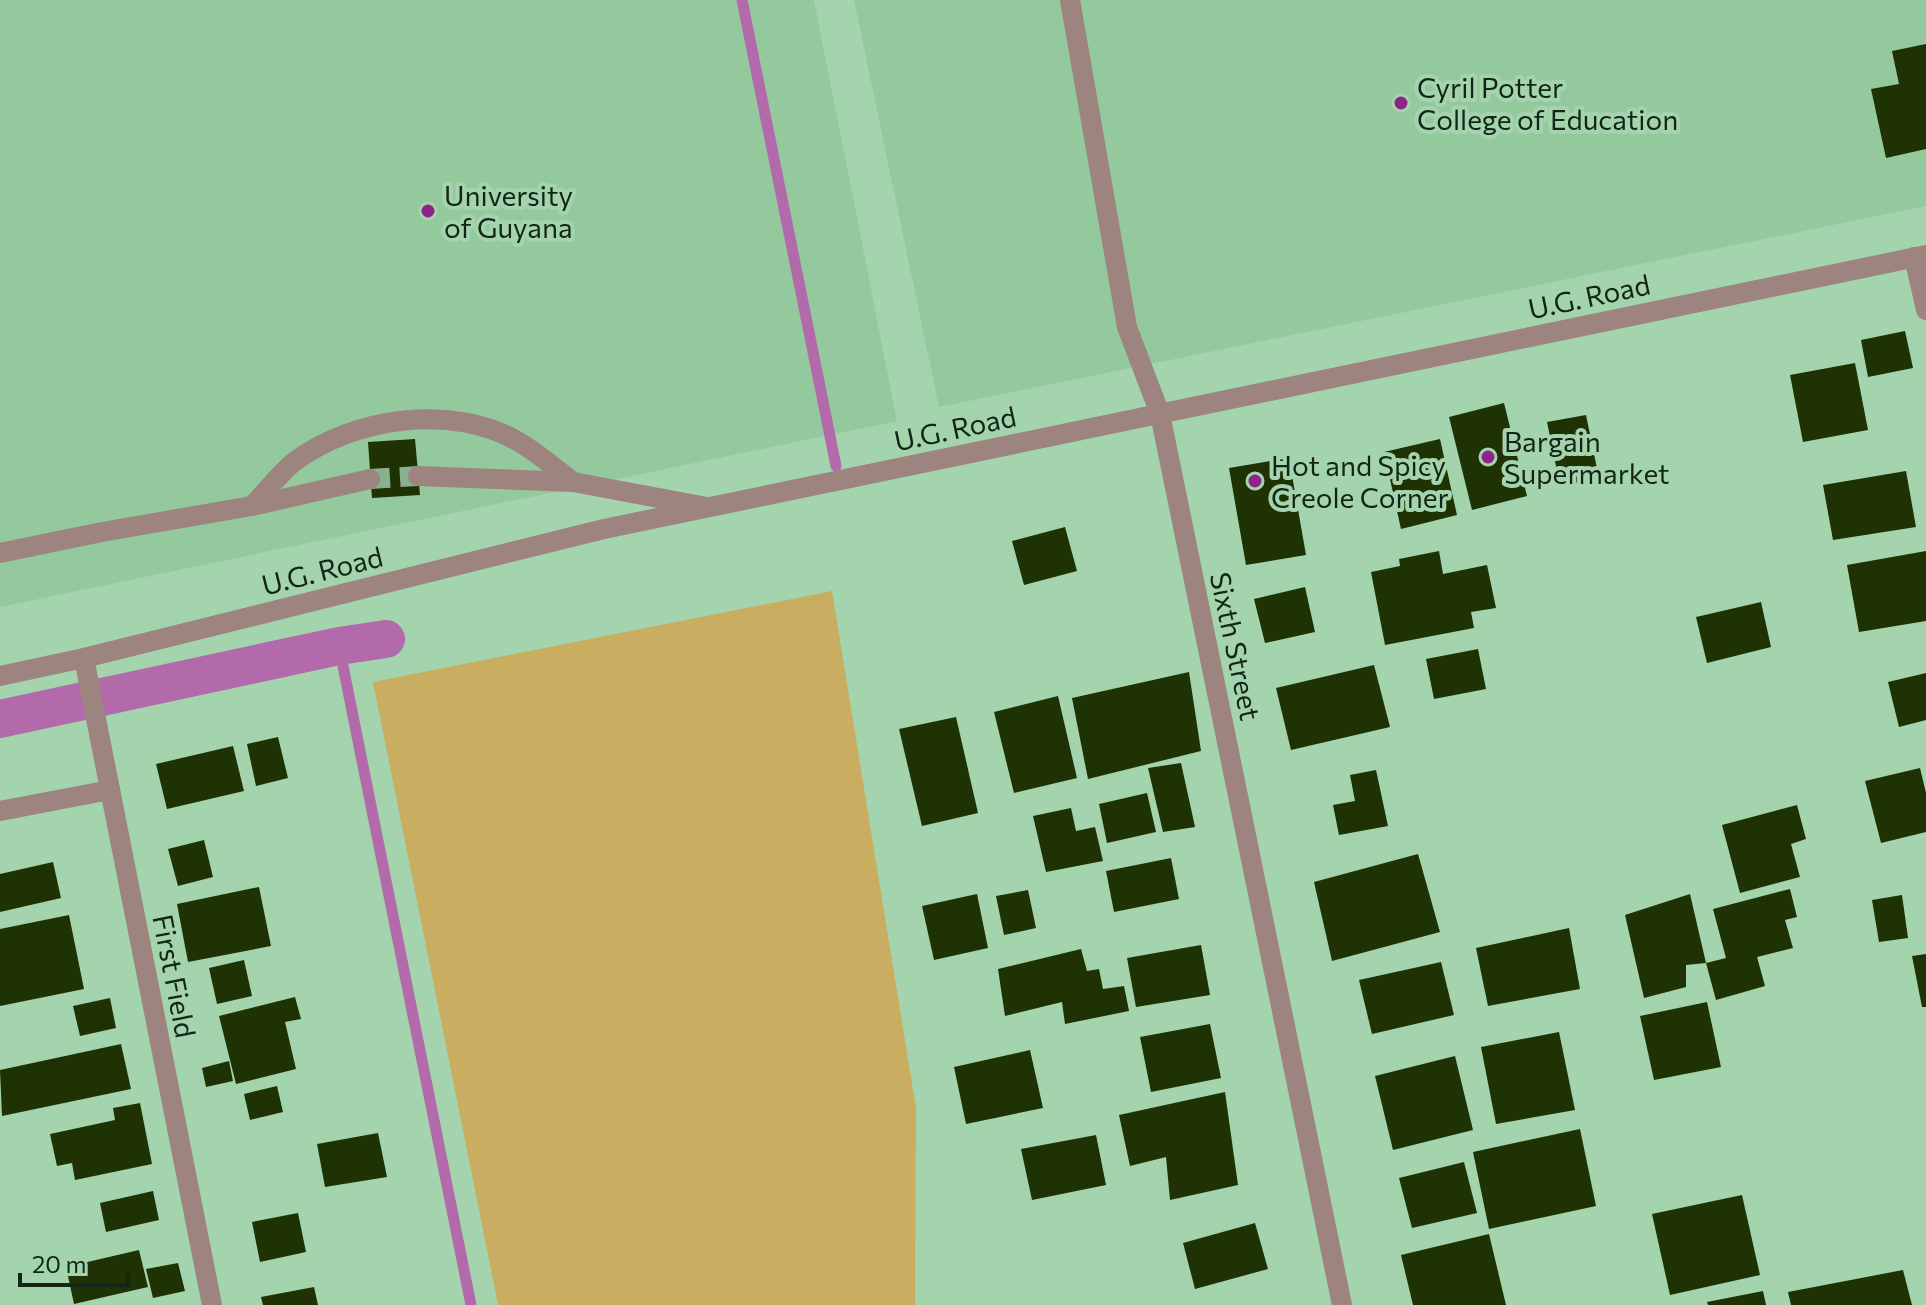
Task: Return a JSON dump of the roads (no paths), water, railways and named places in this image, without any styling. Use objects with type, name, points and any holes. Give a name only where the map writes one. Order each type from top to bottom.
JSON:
[{"type":"street","name":"Sixth Street","points":[[1070,0],[1127,327],[1160,414],[1342,1305]]},
{"type":"street","name":"U.G. Road","points":[[0,676],[604,529],[1920,256]]},
{"type":"street","points":[[1920,256],[1926,310]]},
{"type":"street","points":[[252,506],[293,463],[331,440],[367,426],[409,419],[459,422],[494,431],[518,441],[573,482]]},
{"type":"street","points":[[418,476],[573,482],[711,508]]},
{"type":"street","points":[[0,553],[252,506],[370,479]]},
{"type":"street","name":"First Field","points":[[84,658],[212,1305]]},
{"type":"street","points":[[0,811],[110,790]]},
{"type":"waterway","points":[[742,0],[836,466]]},
{"type":"waterway","points":[[0,719],[339,646],[386,639]]},
{"type":"waterway","points":[[339,646],[471,1305]]},
{"type":"tunnel","points":[[370,479],[418,476]]},
{"type":"place","name":"Cyril Potter College of Education","points":[[1401,103]]},
{"type":"place","name":"University of Guyana","points":[[428,211]]},
{"type":"place","name":"Bargain Supermarket","points":[[1488,457]]},
{"type":"place","name":"Hot and Spicy Creole Corner","points":[[1255,481]]}]
